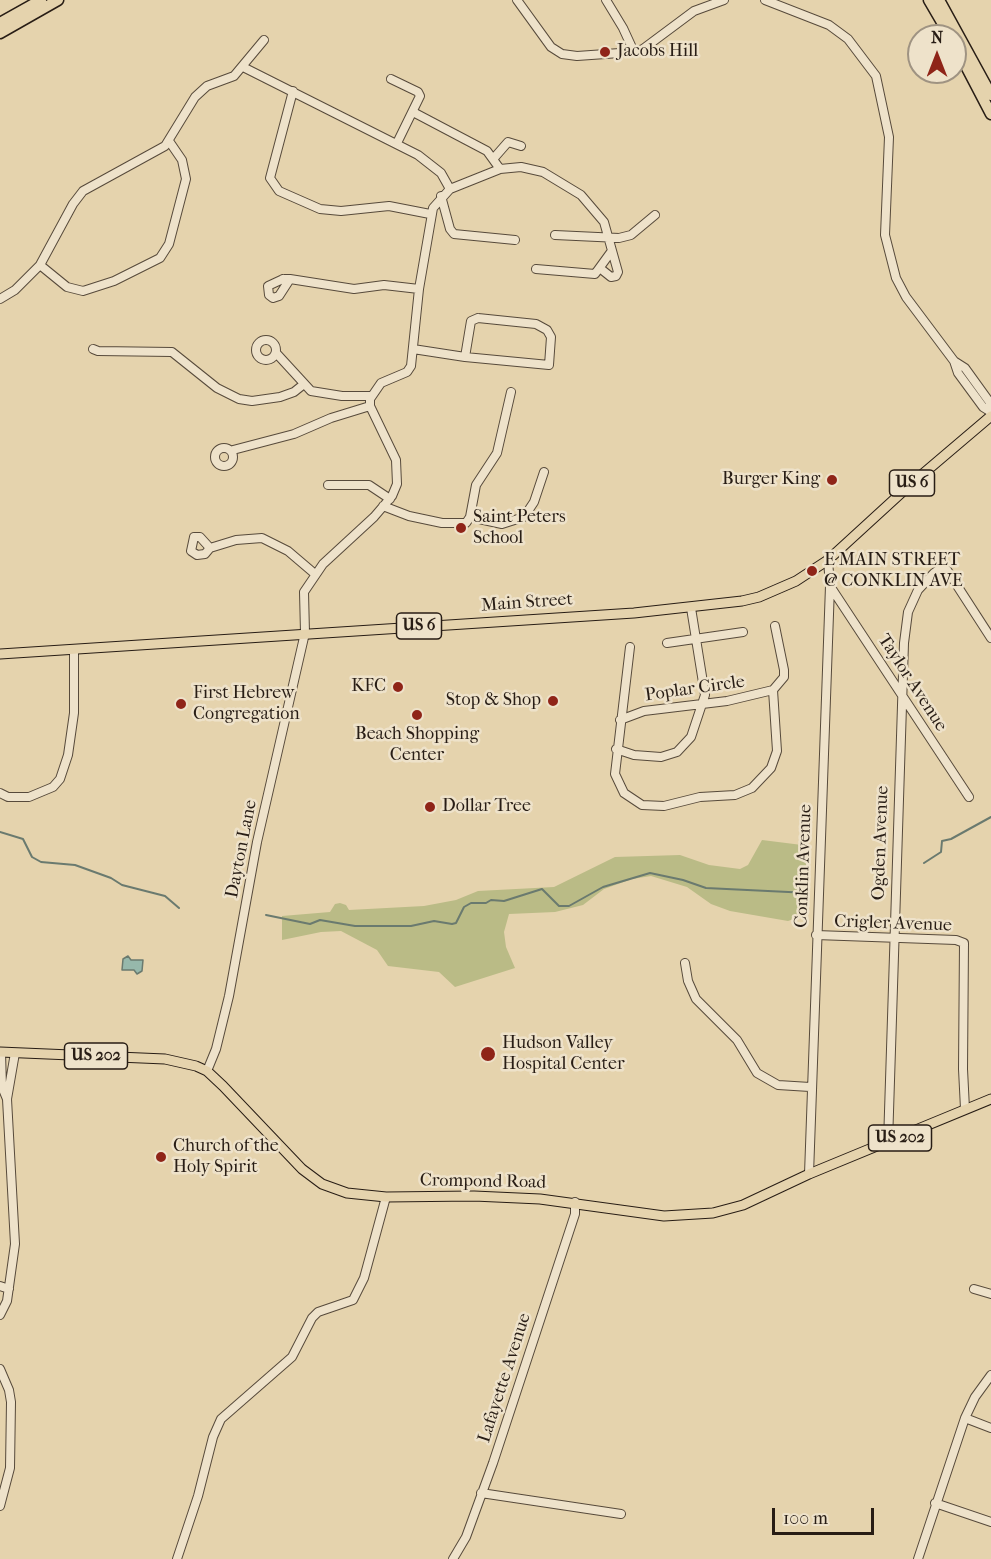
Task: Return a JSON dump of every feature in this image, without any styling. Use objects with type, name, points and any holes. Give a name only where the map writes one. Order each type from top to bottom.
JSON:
[{"type":"highway","points":[[0,23],[41,0]]},
{"type":"highway","points":[[0,33],[58,0]]},
{"type":"highway","points":[[929,0],[943,24]]},
{"type":"highway","points":[[939,0],[991,95]]},
{"type":"highway","points":[[967,68],[991,114]]},
{"type":"main road","name":"Main Street","points":[[0,654],[691,608],[759,597],[796,581],[828,560],[911,484],[991,416]]},
{"type":"main road","name":"Crompond Road","points":[[0,1052],[165,1059],[186,1063],[207,1071],[312,1177],[347,1193],[386,1197],[497,1196],[575,1202],[656,1215],[697,1215],[743,1204],[809,1174],[991,1099]]},
{"type":"street","points":[[517,0],[541,37],[562,54],[634,52],[644,49],[694,11],[724,0]]},
{"type":"street","points":[[606,0],[634,52]]},
{"type":"street","points":[[765,0],[829,25],[848,39],[876,76],[889,136],[885,218],[890,256],[906,297],[954,361],[958,373],[983,407],[991,412]]},
{"type":"street","points":[[0,299],[15,290],[40,265],[73,204],[83,191],[93,183],[143,159],[169,141],[195,97],[207,86],[234,76],[264,40]]},
{"type":"street","points":[[243,67],[397,143],[433,165],[446,180],[450,189]]},
{"type":"street","points":[[391,79],[418,92],[420,101],[397,143]]},
{"type":"street","points":[[292,92],[270,178],[279,191],[320,209],[341,211],[389,206],[430,214]]},
{"type":"street","points":[[413,112],[487,151],[501,169]]},
{"type":"street","points":[[40,265],[67,287],[83,291],[114,281],[160,258],[169,244],[186,179],[182,160],[169,141]]},
{"type":"street","points":[[494,158],[508,142],[521,146]]},
{"type":"street","points":[[210,548],[236,540],[262,538],[288,551],[315,574],[390,499],[397,484],[396,460],[370,406],[371,396],[381,383],[406,372],[411,366],[430,214],[441,196],[450,189],[501,169],[533,169],[561,181],[596,210],[609,237],[611,252],[616,259],[616,276],[608,277],[601,269]]},
{"type":"street","points":[[441,196],[450,228],[454,234],[515,240]]},
{"type":"street","points":[[555,235],[631,236],[655,215]]},
{"type":"street","points":[[536,269],[595,274],[601,269],[611,252]]},
{"type":"street","points":[[290,279],[354,289],[384,285],[419,289]]},
{"type":"street","points":[[413,349],[465,357],[549,365],[551,337],[547,330],[536,324],[478,318],[471,321],[465,357]]},
{"type":"street","points":[[93,349],[98,351],[172,352],[217,388],[239,399],[280,397],[294,392],[304,384]]},
{"type":"street","points":[[277,354],[311,391],[342,396],[371,396]]},
{"type":"street","points":[[954,361],[965,368],[991,404]]},
{"type":"street","points":[[383,506],[409,516],[448,524],[466,523],[470,517],[477,485],[497,453],[511,392]]},
{"type":"street","points":[[232,450],[294,434],[331,418],[370,406]]},
{"type":"street","points":[[470,517],[502,524],[524,517],[534,502],[543,472]]},
{"type":"street","points":[[328,485],[369,485],[390,499]]},
{"type":"street","name":"Conklin Avenue","points":[[809,1174],[810,1087],[830,586],[828,560]]},
{"type":"street","name":"Ogden Avenue","points":[[888,1143],[901,694],[904,643],[912,602],[918,590],[934,573],[944,568],[991,638]]},
{"type":"street","name":"Dayton Lane","points":[[207,1071],[216,1049],[229,996],[257,842],[305,633],[304,592],[315,574]]},
{"type":"street","name":"Taylor Avenue","points":[[830,586],[969,797]]},
{"type":"street","points":[[616,749],[654,758],[677,752],[691,737],[703,703],[704,683],[691,608]]},
{"type":"street","points":[[773,690],[784,677],[775,626]]},
{"type":"street","points":[[667,643],[743,632]]},
{"type":"street","name":"Poplar Circle","points":[[620,720],[644,711],[740,699],[773,690],[777,736],[775,761],[765,776],[742,794],[700,797],[664,807],[642,805],[632,801],[619,787],[615,774],[616,749],[630,647]]},
{"type":"street","points":[[0,793],[8,797],[29,797],[53,787],[60,779],[68,755],[74,713],[74,649]]},
{"type":"street","name":"Crigler Avenue","points":[[816,935],[956,940],[965,947],[963,1069],[965,1110]]},
{"type":"street","points":[[685,963],[688,981],[696,999],[737,1040],[757,1073],[778,1085],[810,1087]]},
{"type":"street","points":[[0,1052],[2,1087],[7,1099]]},
{"type":"street","points":[[0,1315],[9,1289],[15,1244],[7,1099],[15,1053]]},
{"type":"street","points":[[177,1559],[198,1496],[213,1437],[221,1419],[292,1356],[312,1318],[318,1312],[353,1300],[364,1278],[386,1197]]},
{"type":"street","name":"Lafayette Avenue","points":[[453,1559],[466,1537],[570,1230],[575,1214],[575,1202]]},
{"type":"street","points":[[0,1286],[9,1289]]},
{"type":"street","points":[[974,1289],[991,1294]]},
{"type":"street","points":[[0,1369],[9,1390],[10,1402],[10,1468],[8,1485],[0,1506]]},
{"type":"street","points":[[918,1559],[965,1418],[975,1396],[991,1375]]},
{"type":"street","points":[[965,1418],[991,1428]]},
{"type":"street","points":[[481,1493],[621,1514]]},
{"type":"street","points":[[935,1503],[991,1522]]},
{"type":"green space","points":[[762,840],[810,846],[808,914],[788,921],[730,911],[711,904],[687,887],[651,876],[632,879],[604,889],[583,905],[555,912],[509,914],[504,932],[506,947],[515,968],[455,987],[439,972],[388,966],[377,950],[341,931],[321,932],[282,940],[282,916],[330,912],[335,904],[346,905],[349,910],[424,906],[456,900],[478,891],[554,887],[615,857],[680,855],[709,865],[740,869],[748,865]]},
{"type":"shaded area","points":[[128,956],[131,960],[143,960],[142,971],[137,974],[134,970],[122,970],[123,959]]},
{"type":"waterway","points":[[924,863],[941,852],[942,841],[951,839],[991,817]]},
{"type":"waterway","points":[[0,832],[23,839],[32,857],[41,862],[75,865],[111,878],[122,885],[165,896],[179,908]]},
{"type":"waterway","points":[[266,915],[310,924],[320,920],[355,926],[411,926],[434,921],[452,924],[456,923],[464,907],[471,903],[504,901],[542,889],[559,906],[569,906],[603,887],[650,873],[706,888],[809,893]]},
{"type":"place","name":"Jacobs Hill","points":[[605,52]]},
{"type":"place","name":"Burger King","points":[[832,480]]},
{"type":"place","name":"Saint Peters School","points":[[461,528]]},
{"type":"place","name":"E MAIN STREET @ CONKLIN AVE","points":[[812,571]]},
{"type":"place","name":"KFC","points":[[398,687]]},
{"type":"place","name":"Stop & Shop","points":[[553,701]]},
{"type":"place","name":"First Hebrew Congregation","points":[[181,704]]},
{"type":"place","name":"Beach Shopping Center","points":[[417,715]]},
{"type":"place","name":"Dollar Tree","points":[[430,807]]},
{"type":"place","name":"Hudson Valley Hospital Center","points":[[488,1054]]},
{"type":"place","name":"Church of the Holy Spirit","points":[[161,1157]]}]
